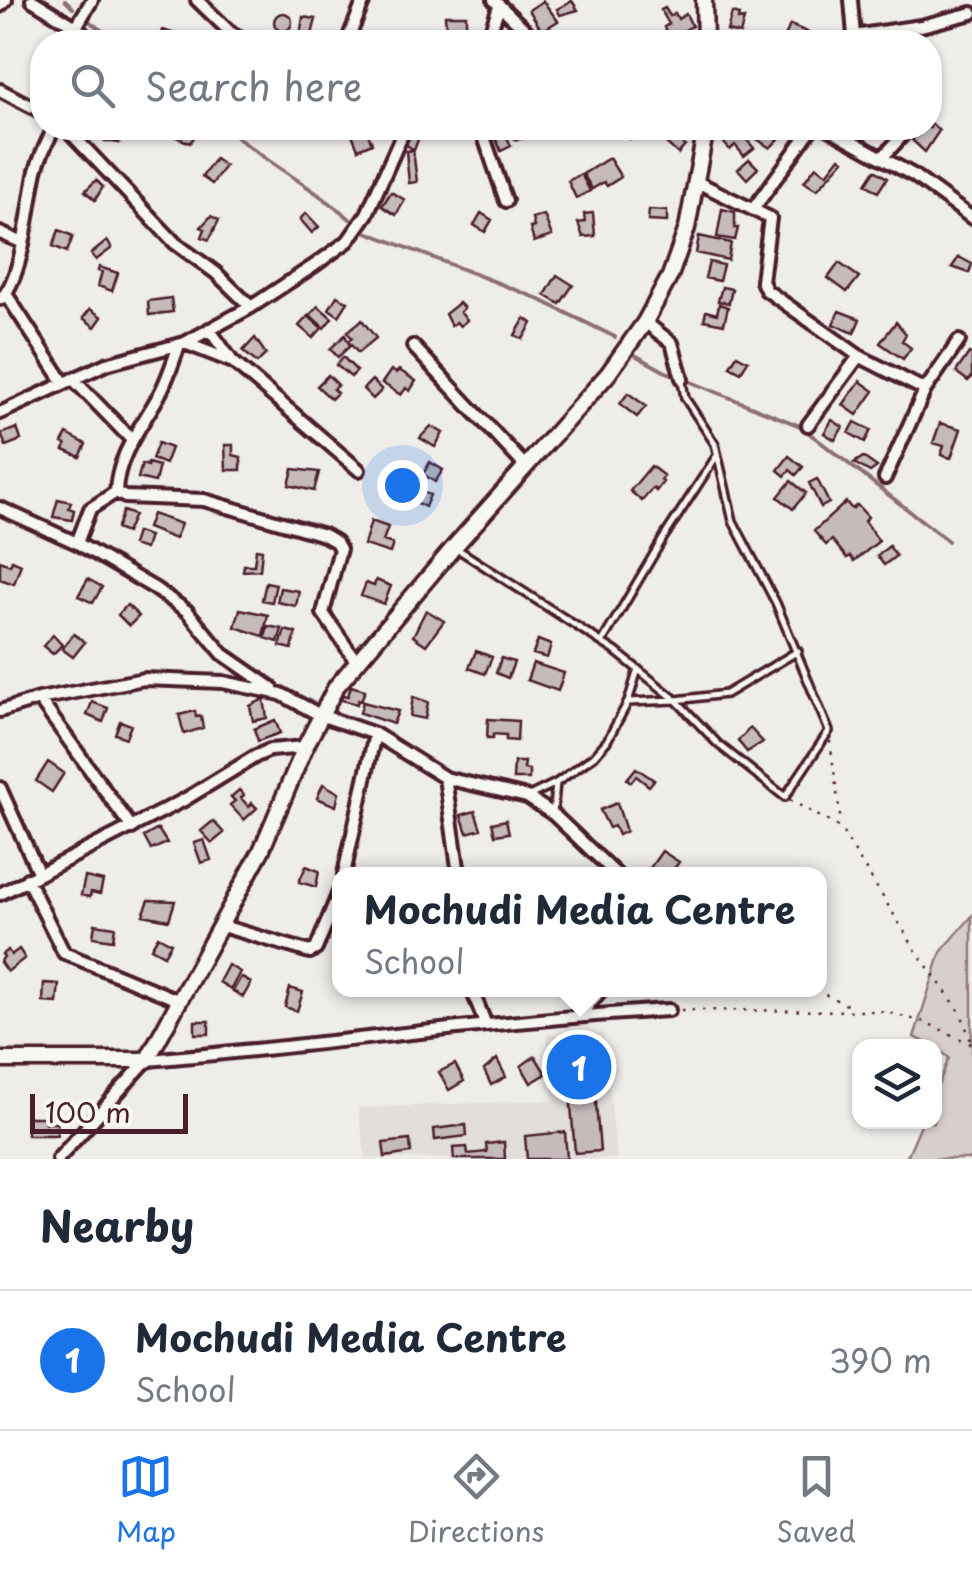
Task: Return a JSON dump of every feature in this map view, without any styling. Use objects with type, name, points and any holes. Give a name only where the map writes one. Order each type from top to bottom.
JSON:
[{"type":"street","points":[[0,6],[6,0]]},
{"type":"street","points":[[32,0],[79,30]]},
{"type":"street","points":[[76,27],[92,0]]},
{"type":"street","points":[[197,0],[228,30]]},
{"type":"street","points":[[352,30],[364,0]]},
{"type":"street","points":[[704,0],[705,30]]},
{"type":"street","points":[[851,0],[852,30]]},
{"type":"street","points":[[490,30],[496,3],[525,30]]},
{"type":"street","points":[[900,30],[972,13]]},
{"type":"street","points":[[0,90],[30,106]]},
{"type":"street","points":[[49,140],[37,169],[22,242],[3,297],[68,381],[132,440]]},
{"type":"street","points":[[78,140],[124,184],[175,243],[216,273],[251,307]]},
{"type":"street","points":[[0,413],[128,356],[182,344],[251,307],[348,241],[376,198],[399,140]]},
{"type":"street","points":[[485,140],[506,201]]},
{"type":"street","points":[[58,1159],[146,1060],[270,834],[320,715],[356,661],[608,374],[645,322],[680,248],[704,140]]},
{"type":"street","points":[[754,208],[803,140]]},
{"type":"street","points":[[850,140],[972,218]]},
{"type":"street","points":[[882,157],[897,140]]},
{"type":"street","points":[[697,182],[754,208],[771,221],[762,280],[766,290],[859,356],[925,390]]},
{"type":"street","points":[[0,233],[22,242]]},
{"type":"street","points":[[645,322],[672,344],[682,378]]},
{"type":"street","points":[[209,329],[232,362],[359,470]]},
{"type":"street","points":[[885,478],[925,390],[959,342]]},
{"type":"street","points":[[182,344],[232,362]]},
{"type":"street","points":[[77,543],[90,510],[116,492],[119,470],[132,440],[160,393],[182,344]]},
{"type":"street","points":[[413,346],[526,467]]},
{"type":"street","points":[[808,425],[859,356]]},
{"type":"street","points":[[116,492],[126,497],[204,500],[232,506],[336,542],[340,550],[323,613],[356,661]]},
{"type":"street","points":[[0,508],[77,543],[154,588],[186,611],[223,654],[281,694],[320,715],[375,734],[445,778],[528,797],[554,814],[609,867]]},
{"type":"street","points":[[0,712],[144,678],[223,682],[281,694]]},
{"type":"street","points":[[39,700],[132,828]]},
{"type":"street","points":[[346,867],[375,734]]},
{"type":"street","points":[[0,894],[132,828],[256,756],[270,750],[304,747]]},
{"type":"street","points":[[445,778],[458,867]]},
{"type":"street","points":[[0,788],[38,874]]},
{"type":"street","points":[[26,879],[64,953],[180,1001]]},
{"type":"street","points":[[222,926],[306,952],[314,951],[332,909]]},
{"type":"street","points":[[475,997],[486,1025]]},
{"type":"street","points":[[580,1015],[595,997]]},
{"type":"street","points":[[0,1060],[146,1060],[295,1048],[580,1015],[669,1010]]},
{"type":"lane","points":[[454,546],[638,669],[676,700],[718,744],[785,796],[829,731],[798,651],[733,521],[710,432],[685,398],[682,378]]},
{"type":"lane","points":[[602,642],[664,536],[717,456]]},
{"type":"lane","points":[[628,702],[726,694],[798,651]]},
{"type":"lane","points":[[528,797],[556,783],[608,741],[628,702],[638,669]]},
{"type":"lane","points":[[554,814],[556,783]]},
{"type":"path","points":[[829,731],[841,824]]},
{"type":"path","points":[[785,796],[840,828],[917,952],[961,1013],[972,1045]]},
{"type":"path","points":[[827,995],[854,1008]]},
{"type":"path","points":[[669,1010],[854,1008],[925,1022],[972,1045]]},
{"type":"shaded area","points":[[972,916],[972,1159],[906,1159],[919,1129],[942,1129],[942,1076],[949,1058],[942,1052],[942,1039],[914,1037],[941,952]]},
{"type":"shaded area","points":[[603,1034],[617,1159],[366,1159],[358,1108],[553,1100],[547,1035]]},
{"type":"building","points":[[543,1],[558,21],[541,30],[529,10]]},
{"type":"building","points":[[572,1],[578,10],[560,15],[557,9]]},
{"type":"building","points":[[665,8],[670,16],[675,13],[678,19],[686,14],[692,26],[666,30],[669,24],[661,10]]},
{"type":"building","points":[[732,13],[739,15],[738,20],[744,19],[741,30],[727,30]]},
{"type":"building","points":[[445,15],[466,15],[466,25],[446,28]]},
{"type":"building","points":[[277,16],[289,16],[289,28],[277,28]]},
{"type":"building","points":[[303,17],[316,19],[313,30],[301,30]]},
{"type":"building","points":[[354,140],[371,140],[372,143],[358,149]]},
{"type":"building","points":[[403,140],[418,140],[414,150]]},
{"type":"building","points":[[496,140],[508,140],[511,146],[501,151]]},
{"type":"building","points":[[678,140],[685,146],[678,154],[665,142]]},
{"type":"building","points":[[747,140],[754,148],[744,156],[735,145],[730,150],[724,143]]},
{"type":"building","points":[[758,140],[778,140],[770,148]]},
{"type":"building","points":[[912,140],[933,140],[925,152]]},
{"type":"building","points":[[413,150],[417,182],[409,183],[406,151]]},
{"type":"building","points":[[840,157],[844,160],[817,190],[804,182],[816,166],[827,174]]},
{"type":"building","points":[[609,158],[621,177],[592,189],[583,174]]},
{"type":"building","points":[[215,159],[225,166],[212,184],[202,177]]},
{"type":"building","points":[[749,159],[758,168],[747,179],[738,169]]},
{"type":"building","points":[[875,170],[887,178],[878,192],[866,184]]},
{"type":"building","points":[[581,174],[590,191],[576,198],[568,181]]},
{"type":"building","points":[[96,180],[103,187],[95,200],[85,191]]},
{"type":"building","points":[[391,192],[405,200],[396,215],[382,206]]},
{"type":"building","points":[[722,209],[735,212],[735,240],[717,237]]},
{"type":"building","points":[[649,210],[667,211],[667,222],[648,221]]},
{"type":"building","points":[[306,213],[319,227],[312,233],[300,219]]},
{"type":"building","points":[[481,213],[492,220],[485,232],[474,225]]},
{"type":"building","points":[[593,213],[595,236],[583,237],[578,223],[585,222],[584,214]]},
{"type":"building","points":[[544,215],[552,236],[534,242],[532,218]]},
{"type":"building","points":[[211,216],[219,220],[209,240],[202,237],[205,229],[201,227]]},
{"type":"building","points":[[59,230],[73,236],[67,252],[53,246]]},
{"type":"building","points":[[699,236],[731,243],[728,260],[696,253]]},
{"type":"building","points":[[107,241],[112,248],[96,260],[91,254]]},
{"type":"building","points":[[959,257],[972,264],[969,273],[952,267]]},
{"type":"building","points":[[709,262],[723,265],[719,281],[705,278]]},
{"type":"building","points":[[839,263],[859,277],[847,292],[828,278]]},
{"type":"building","points":[[99,267],[118,273],[112,291],[98,286],[102,272]]},
{"type":"building","points":[[557,275],[573,285],[560,304],[545,295]]},
{"type":"building","points":[[722,287],[732,289],[729,303],[718,301]]},
{"type":"building","points":[[337,296],[348,302],[339,316],[329,309]]},
{"type":"building","points":[[171,298],[173,312],[149,315],[148,301]]},
{"type":"building","points":[[459,303],[467,320],[460,326],[456,322],[451,326],[445,314]]},
{"type":"building","points":[[719,304],[728,307],[724,324],[704,320],[706,311],[717,314]]},
{"type":"building","points":[[318,306],[332,318],[324,328],[310,315]]},
{"type":"building","points":[[90,309],[102,317],[95,327],[83,318]]},
{"type":"building","points":[[839,311],[860,319],[854,333],[833,324]]},
{"type":"building","points":[[308,316],[322,328],[313,338],[299,326]]},
{"type":"building","points":[[525,318],[532,323],[523,339],[515,335]]},
{"type":"building","points":[[362,320],[376,338],[358,353],[348,341],[352,338],[347,332]]},
{"type":"building","points":[[896,322],[906,334],[902,341],[911,348],[903,359],[880,343]]},
{"type":"building","points":[[345,335],[350,346],[338,357],[330,349]]},
{"type":"building","points":[[255,338],[266,354],[257,363],[243,351]]},
{"type":"building","points":[[969,353],[972,377],[968,381],[956,372]]},
{"type":"building","points":[[737,355],[748,361],[741,372],[730,366]]},
{"type":"building","points":[[343,357],[357,371],[351,377],[336,365]]},
{"type":"building","points":[[391,370],[399,370],[416,381],[410,391],[406,388],[401,395],[382,383]]},
{"type":"building","points":[[328,375],[338,385],[331,399],[317,386]]},
{"type":"building","points":[[372,380],[382,390],[373,399],[363,389]]},
{"type":"building","points":[[860,381],[874,391],[857,415],[843,405]]},
{"type":"building","points":[[628,393],[646,406],[637,417],[620,404]]},
{"type":"building","points":[[832,420],[843,427],[835,440],[824,433]]},
{"type":"building","points":[[855,422],[871,430],[865,442],[849,433]]},
{"type":"building","points":[[940,423],[961,429],[951,458],[941,455],[944,446],[933,443]]},
{"type":"building","points":[[431,426],[443,433],[435,447],[420,438]]},
{"type":"building","points":[[17,428],[21,440],[6,446],[1,434]]},
{"type":"building","points":[[67,434],[86,444],[80,457],[64,450],[66,445],[62,443]]},
{"type":"building","points":[[158,443],[171,448],[165,464],[152,459]]},
{"type":"building","points":[[225,445],[233,445],[233,455],[241,457],[241,470],[226,470]]},
{"type":"building","points":[[789,456],[803,467],[796,475],[790,470],[785,476],[778,470]]},
{"type":"building","points":[[863,457],[877,467],[870,472],[854,463]]},
{"type":"building","points":[[430,462],[443,470],[435,482],[423,474]]},
{"type":"building","points":[[142,464],[159,466],[155,482],[138,478]]},
{"type":"building","points":[[651,466],[664,476],[663,482],[642,501],[630,491]]},
{"type":"building","points":[[293,469],[319,472],[314,491],[289,485]]},
{"type":"building","points":[[817,479],[829,503],[821,507],[809,483]]},
{"type":"building","points":[[791,481],[806,493],[793,509],[778,497]]},
{"type":"building","points":[[410,488],[430,495],[425,507],[406,497]]},
{"type":"building","points":[[58,499],[71,502],[72,520],[53,517]]},
{"type":"building","points":[[846,502],[852,509],[857,505],[868,517],[864,521],[879,541],[854,561],[832,540],[826,545],[814,531]]},
{"type":"building","points":[[123,511],[134,515],[126,533],[116,529]]},
{"type":"building","points":[[152,514],[181,524],[175,539],[147,528]]},
{"type":"building","points":[[371,521],[388,527],[383,541],[393,544],[390,553],[364,545]]},
{"type":"building","points":[[136,532],[149,536],[145,549],[132,545]]},
{"type":"building","points":[[889,546],[896,556],[884,565],[877,556]]},
{"type":"building","points":[[256,549],[262,550],[260,570],[243,571],[244,565],[254,565]]},
{"type":"building","points":[[12,560],[21,564],[14,584],[0,579],[0,561],[10,565]]},
{"type":"building","points":[[88,579],[102,587],[93,603],[78,596]]},
{"type":"building","points":[[376,580],[391,586],[384,604],[361,596],[366,583],[374,586]]},
{"type":"building","points":[[266,582],[276,584],[272,602],[262,600]]},
{"type":"building","points":[[280,588],[299,591],[296,606],[277,602]]},
{"type":"building","points":[[127,605],[139,616],[129,626],[118,615]]},
{"type":"building","points":[[240,609],[268,615],[263,636],[235,627]]},
{"type":"building","points":[[426,610],[444,621],[426,645],[413,636]]},
{"type":"building","points":[[268,626],[282,629],[278,642],[265,638]]},
{"type":"building","points":[[285,630],[296,633],[292,649],[280,646]]},
{"type":"building","points":[[74,634],[85,642],[73,657],[62,649]]},
{"type":"building","points":[[53,635],[62,645],[53,654],[43,646]]},
{"type":"building","points":[[538,640],[551,645],[547,658],[533,654]]},
{"type":"building","points":[[476,651],[492,657],[485,674],[469,668]]},
{"type":"building","points":[[501,658],[514,662],[508,678],[496,673]]},
{"type":"building","points":[[533,663],[564,673],[558,691],[527,680]]},
{"type":"building","points":[[351,686],[365,690],[357,704],[341,700],[343,695],[348,696]]},
{"type":"building","points":[[413,697],[428,702],[425,719],[410,716]]},
{"type":"building","points":[[264,699],[267,718],[253,721],[250,706]]},
{"type":"building","points":[[92,702],[108,708],[103,722],[87,715]]},
{"type":"building","points":[[363,702],[398,711],[393,724],[360,713]]},
{"type":"building","points":[[195,711],[196,717],[201,716],[203,728],[184,734],[179,715]]},
{"type":"building","points":[[488,719],[518,721],[517,741],[506,740],[506,735],[493,734],[493,738],[487,738]]},
{"type":"building","points":[[275,720],[280,733],[258,741],[254,729]]},
{"type":"building","points":[[120,721],[131,725],[126,738],[115,734]]},
{"type":"building","points":[[750,728],[763,742],[747,752],[738,741]]},
{"type":"building","points":[[48,762],[64,773],[52,792],[36,781]]},
{"type":"building","points":[[514,762],[525,762],[529,779],[513,779]]},
{"type":"building","points":[[636,768],[654,780],[649,786],[636,776],[631,782],[627,779]]},
{"type":"building","points":[[323,784],[339,793],[336,806],[317,798]]},
{"type":"building","points":[[239,790],[249,807],[252,803],[257,808],[244,820],[230,805],[235,801],[231,797]]},
{"type":"building","points":[[617,803],[626,831],[618,835],[614,826],[609,828],[600,810]]},
{"type":"building","points":[[475,811],[481,829],[467,833],[461,815]]},
{"type":"building","points":[[506,820],[509,833],[495,835],[492,823]]},
{"type":"building","points":[[213,821],[224,833],[212,843],[201,831]]},
{"type":"building","points":[[158,829],[167,843],[151,850],[144,837]]},
{"type":"building","points":[[204,840],[211,860],[201,863],[194,843]]},
{"type":"building","points":[[662,851],[679,862],[675,867],[651,867]]},
{"type":"building","points":[[306,866],[319,871],[316,887],[299,882]]},
{"type":"building","points":[[85,877],[103,881],[100,894],[81,895]]},
{"type":"building","points":[[149,900],[175,901],[169,920],[143,915]]},
{"type":"building","points":[[95,924],[115,927],[113,940],[93,937]]},
{"type":"building","points":[[158,936],[171,943],[164,955],[151,948]]},
{"type":"building","points":[[19,949],[25,958],[7,972],[0,962],[2,954],[8,950],[11,955]]},
{"type":"building","points":[[228,965],[240,972],[231,989],[219,982]]},
{"type":"building","points":[[241,977],[251,983],[243,997],[233,991]]},
{"type":"building","points":[[44,983],[59,984],[57,1003],[43,1002]]},
{"type":"building","points":[[290,988],[303,992],[297,1011],[285,1007]]},
{"type":"building","points":[[195,1021],[209,1021],[209,1034],[195,1034]]},
{"type":"building","points":[[535,1056],[546,1074],[531,1083],[521,1066]]},
{"type":"building","points":[[497,1059],[506,1077],[491,1085],[484,1070]]},
{"type":"building","points":[[455,1064],[464,1081],[449,1090],[439,1072]]},
{"type":"building","points":[[594,1080],[600,1151],[575,1153],[569,1082]]},
{"type":"building","points":[[27,1117],[45,1117],[45,1123],[57,1123],[57,1135],[27,1135]]},
{"type":"building","points":[[466,1125],[467,1136],[435,1140],[434,1129]]},
{"type":"building","points":[[565,1132],[567,1159],[527,1159],[525,1136]]},
{"type":"building","points":[[410,1140],[411,1153],[385,1157],[383,1143]]},
{"type":"building","points":[[504,1142],[505,1159],[454,1159],[453,1148],[467,1147],[468,1154],[487,1152],[486,1144]]},
{"type":"waterway","points":[[65,0],[73,8]]},
{"type":"waterway","points":[[86,19],[101,30]]},
{"type":"waterway","points":[[241,140],[350,219]]},
{"type":"waterway","points":[[364,231],[534,297],[615,337]]},
{"type":"waterway","points":[[635,355],[664,371],[800,426],[948,541]]},
{"type":"place","name":"Mochudi Media Centre","points":[[579,1067]]}]
